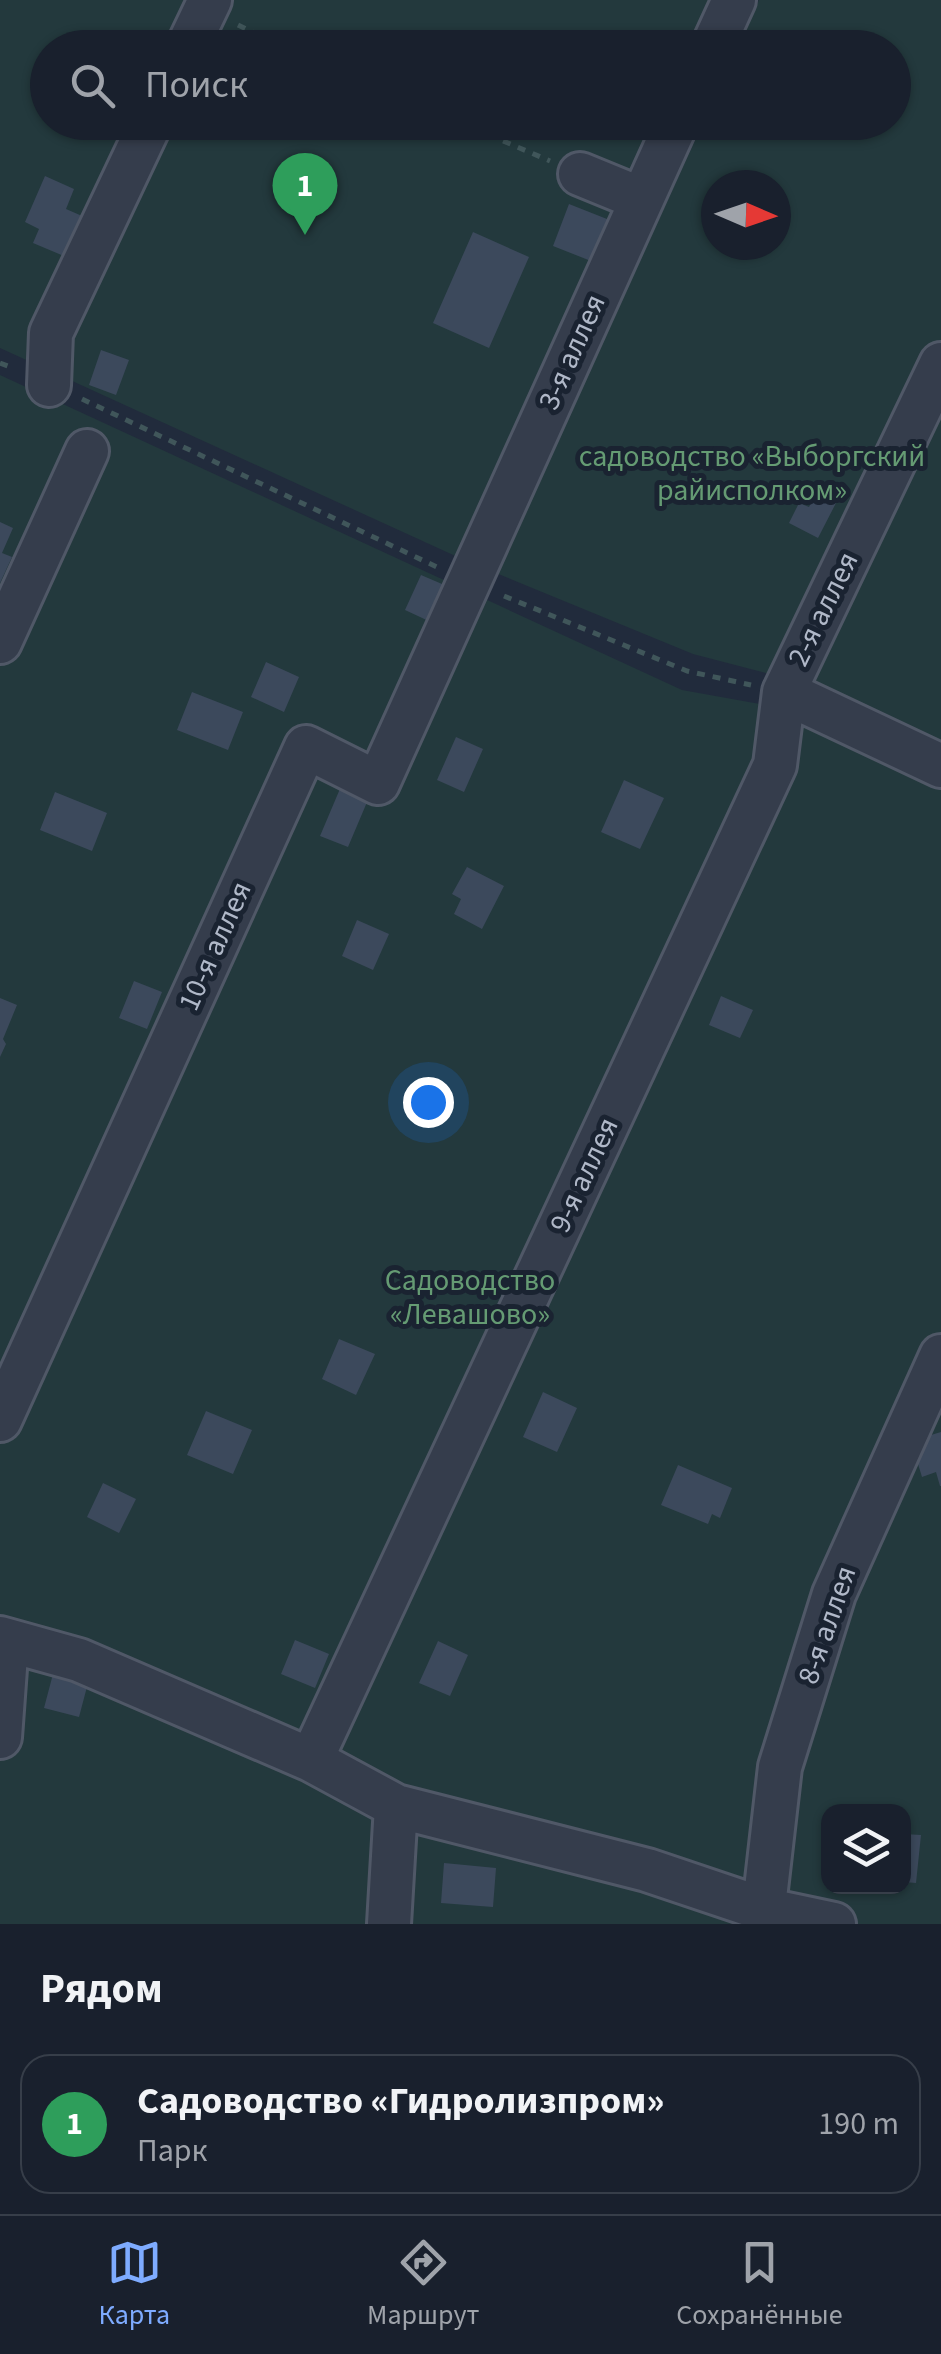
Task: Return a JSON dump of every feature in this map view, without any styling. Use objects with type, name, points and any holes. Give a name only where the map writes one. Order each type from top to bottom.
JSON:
[{"type":"street","points":[[720,30],[734,0]]},
{"type":"street","points":[[195,30],[207,5]]},
{"type":"street","points":[[49,385],[51,333],[142,140]]},
{"type":"street","name":"3-я аллея","points":[[468,581],[669,140]]},
{"type":"street","points":[[580,174],[641,200]]},
{"type":"street","name":"2-я аллея","points":[[784,692],[941,364]]},
{"type":"street","points":[[0,642],[87,452]]},
{"type":"street","name":"10-я аллея","points":[[0,1420],[306,747],[378,783],[468,581]]},
{"type":"street","points":[[784,692],[941,766]]},
{"type":"street","name":"9-я аллея","points":[[311,1760],[775,766],[784,692]]},
{"type":"street","name":"8-я аллея","points":[[763,1917],[780,1768],[834,1594],[941,1356]]},
{"type":"street","points":[[0,1737],[4,1639],[79,1660],[311,1760],[396,1806],[646,1870],[763,1917],[834,1924]]},
{"type":"street","points":[[389,1924],[396,1806]]},
{"type":"path","points":[[207,5],[252,30]]},
{"type":"path","points":[[502,140],[580,174]]},
{"type":"path","points":[[0,363],[468,581],[687,671],[784,692]]},
{"type":"green space","points":[[0,0],[719,0],[705,30],[30,30],[30,140],[654,140],[462,559],[0,348]]},
{"type":"green space","name":"садоводство «Выборгский райисполком»","points":[[759,0],[941,0],[941,754],[774,675],[693,654],[496,573],[695,140],[911,140],[911,30],[745,30]]},
{"type":"green space","name":"Садоводство «Левашово»","points":[[0,375],[682,690],[765,705],[941,784],[941,1924],[0,1924]]},
{"type":"building","points":[[45,176],[74,189],[66,209],[89,219],[71,259],[33,243],[39,229],[25,222]]},
{"type":"building","points":[[569,204],[612,221],[596,263],[553,246]]},
{"type":"building","points":[[473,232],[529,257],[489,348],[433,323]]},
{"type":"building","points":[[101,350],[129,360],[116,395],[89,385]]},
{"type":"building","points":[[816,493],[836,503],[818,538],[789,523],[799,503],[809,507]]},
{"type":"building","points":[[0,522],[13,528],[2,553],[12,557],[0,583]]},
{"type":"building","points":[[421,575],[449,587],[433,623],[405,610]]},
{"type":"building","points":[[266,662],[299,677],[284,712],[251,697]]},
{"type":"building","points":[[192,692],[243,712],[228,750],[177,730]]},
{"type":"building","points":[[456,737],[483,749],[464,792],[437,780]]},
{"type":"building","points":[[345,777],[373,788],[348,847],[320,836]]},
{"type":"building","points":[[624,780],[664,798],[640,849],[601,832]]},
{"type":"building","points":[[55,792],[107,813],[92,851],[40,830]]},
{"type":"building","points":[[467,867],[504,886],[482,929],[454,914],[461,899],[452,894]]},
{"type":"building","points":[[357,920],[389,934],[373,970],[342,956]]},
{"type":"building","points":[[134,981],[162,992],[147,1029],[119,1018]]},
{"type":"building","points":[[721,996],[753,1010],[740,1038],[709,1025]]},
{"type":"building","points":[[0,998],[17,1005],[0,1057]]},
{"type":"building","points":[[339,1339],[375,1354],[356,1395],[322,1379]]},
{"type":"building","points":[[543,1392],[577,1408],[557,1452],[523,1437]]},
{"type":"building","points":[[206,1411],[252,1430],[233,1474],[187,1455]]},
{"type":"building","points":[[941,1432],[940,1486],[936,1472],[922,1477],[911,1441]]},
{"type":"building","points":[[678,1465],[732,1488],[720,1518],[712,1514],[708,1524],[661,1505]]},
{"type":"building","points":[[103,1483],[136,1499],[119,1533],[87,1517]]},
{"type":"building","points":[[295,1640],[329,1654],[315,1688],[281,1674]]},
{"type":"building","points":[[438,1641],[468,1655],[450,1696],[419,1683]]},
{"type":"building","points":[[53,1674],[88,1683],[79,1717],[44,1708]]},
{"type":"building","points":[[911,1834],[921,1835],[916,1883],[911,1883]]},
{"type":"building","points":[[444,1863],[496,1868],[493,1907],[441,1903]]},
{"type":"place","name":"Садоводство «Гидролизпром»","points":[[305,235]]}]
